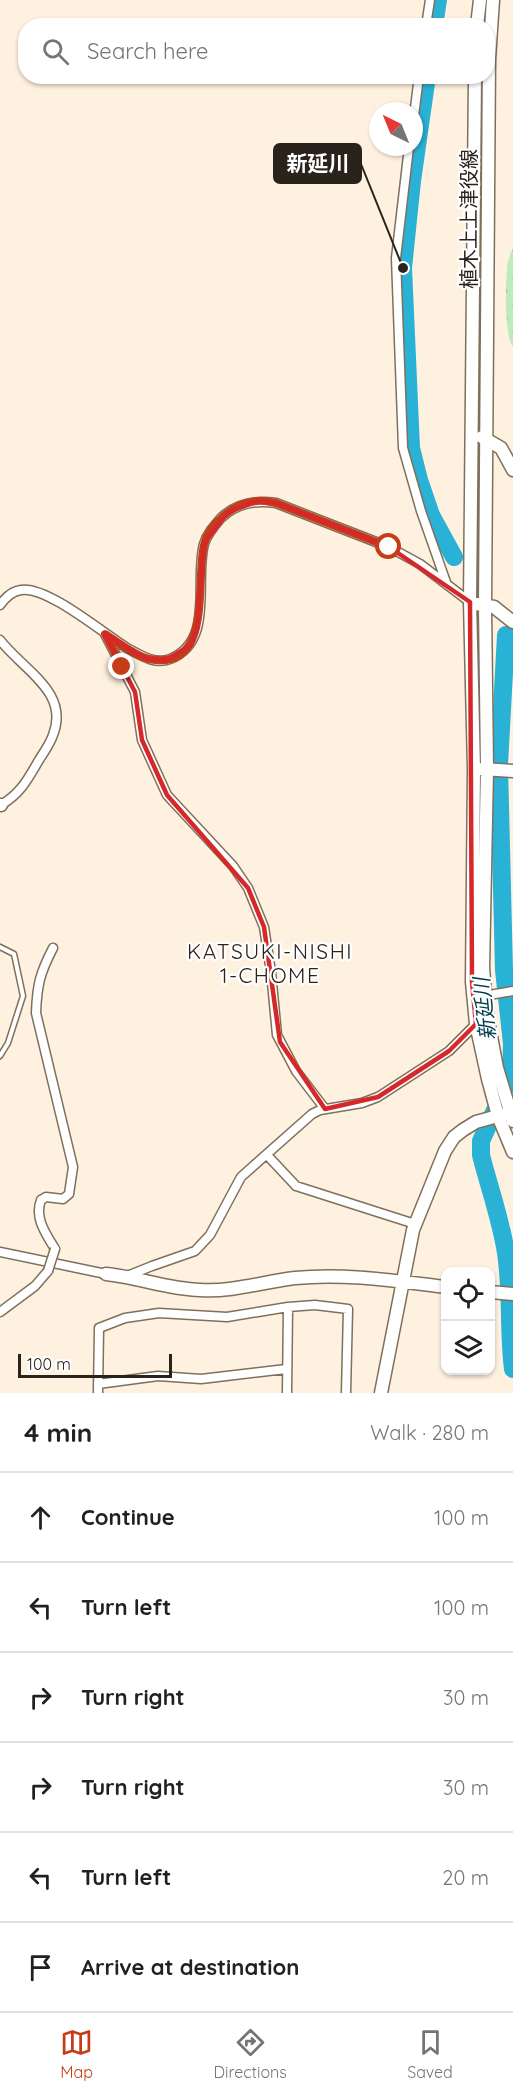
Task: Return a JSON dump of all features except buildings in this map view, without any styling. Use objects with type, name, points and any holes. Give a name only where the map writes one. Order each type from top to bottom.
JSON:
[{"type":"street","points":[[427,18],[430,0]]},
{"type":"street","points":[[478,18],[480,0]]},
{"type":"street","name":"植木上上津役線","points":[[492,18],[493,0]]},
{"type":"street","points":[[416,102],[418,84]]},
{"type":"street","name":"植木上上津役線","points":[[475,84],[470,602],[481,769]]},
{"type":"street","name":"植木上上津役線","points":[[481,769],[485,606],[489,84]]},
{"type":"street","points":[[408,156],[396,258],[403,448],[418,501],[448,585]]},
{"type":"street","points":[[473,433],[501,448],[513,470]]},
{"type":"street","points":[[0,606],[6,597],[20,590],[32,590],[57,600],[105,634],[147,659],[166,660],[178,655],[190,645],[197,629],[204,544],[212,528],[228,512],[258,501],[276,503],[389,547],[420,564],[470,602],[494,607],[513,622]]},
{"type":"street","points":[[105,634],[135,692],[142,740],[167,795],[232,866],[248,888],[264,927],[272,972],[277,1035],[296,1071],[325,1109]]},
{"type":"street","points":[[0,640],[50,692],[56,705],[57,719],[53,736],[26,783],[16,796],[1,805]]},
{"type":"street","points":[[508,1115],[488,1079],[477,1024],[483,968],[481,769],[513,771]]},
{"type":"street","points":[[0,1312],[35,1286],[48,1271],[55,1249],[42,1227],[38,1207],[41,1200],[46,1197],[63,1198],[69,1194],[73,1167],[36,1013],[36,989],[53,948]]},
{"type":"street","points":[[479,998],[513,991]]},
{"type":"street","points":[[479,998],[508,1115],[513,1152]]},
{"type":"street","points":[[127,1276],[195,1251],[210,1235],[241,1177],[312,1114],[325,1109],[362,1103],[378,1096],[449,1051],[477,1024]]},
{"type":"street","points":[[381,1393],[401,1282],[415,1224],[445,1151],[454,1137],[476,1122],[508,1115]]},
{"type":"street","points":[[267,1155],[296,1186],[415,1224]]},
{"type":"street","points":[[0,1252],[106,1274],[127,1276],[178,1289],[222,1291],[295,1278],[334,1276],[441,1286]]},
{"type":"street","points":[[286,1370],[201,1379],[158,1376],[98,1389],[99,1328],[125,1317],[159,1313],[227,1317],[288,1306],[315,1305],[348,1309],[346,1393]]},
{"type":"street","points":[[286,1393],[288,1306]]},
{"type":"lane","points":[[0,948],[14,954],[23,996],[8,1042],[0,1056]]},
{"type":"highlighted area","points":[[258,501],[276,503],[389,547],[470,602],[472,982],[476,1024],[449,1051],[378,1097],[325,1109],[280,1042],[264,927],[248,888],[167,795],[142,740],[135,692],[105,634],[147,659],[166,660],[191,645],[197,629],[204,544],[228,512]]},
{"type":"green space","points":[[513,248],[513,347],[508,331],[506,280],[508,262]]},
{"type":"waterway","name":"新延川","points":[[435,18],[438,0]]},
{"type":"waterway","name":"新延川","points":[[426,84],[403,268],[411,448],[431,515],[454,557]]},
{"type":"waterway","name":"新延川","points":[[506,635],[499,765],[504,970],[512,1044],[511,1075],[481,1141],[481,1155],[506,1253],[513,1369]]},
{"type":"waterway","name":"新延川","points":[[509,1283],[513,1281]]},
{"type":"place","name":"新延川","points":[[403,268]]},
{"type":"district","name":"KATSUKI-NISHI 1-CHOME","points":[[270,964]]},
{"type":"route","points":[[122,667],[105,634],[147,659],[166,660],[178,655],[190,645],[197,629],[204,544],[212,528],[228,512],[243,505],[258,501],[276,503],[389,547]]}]
